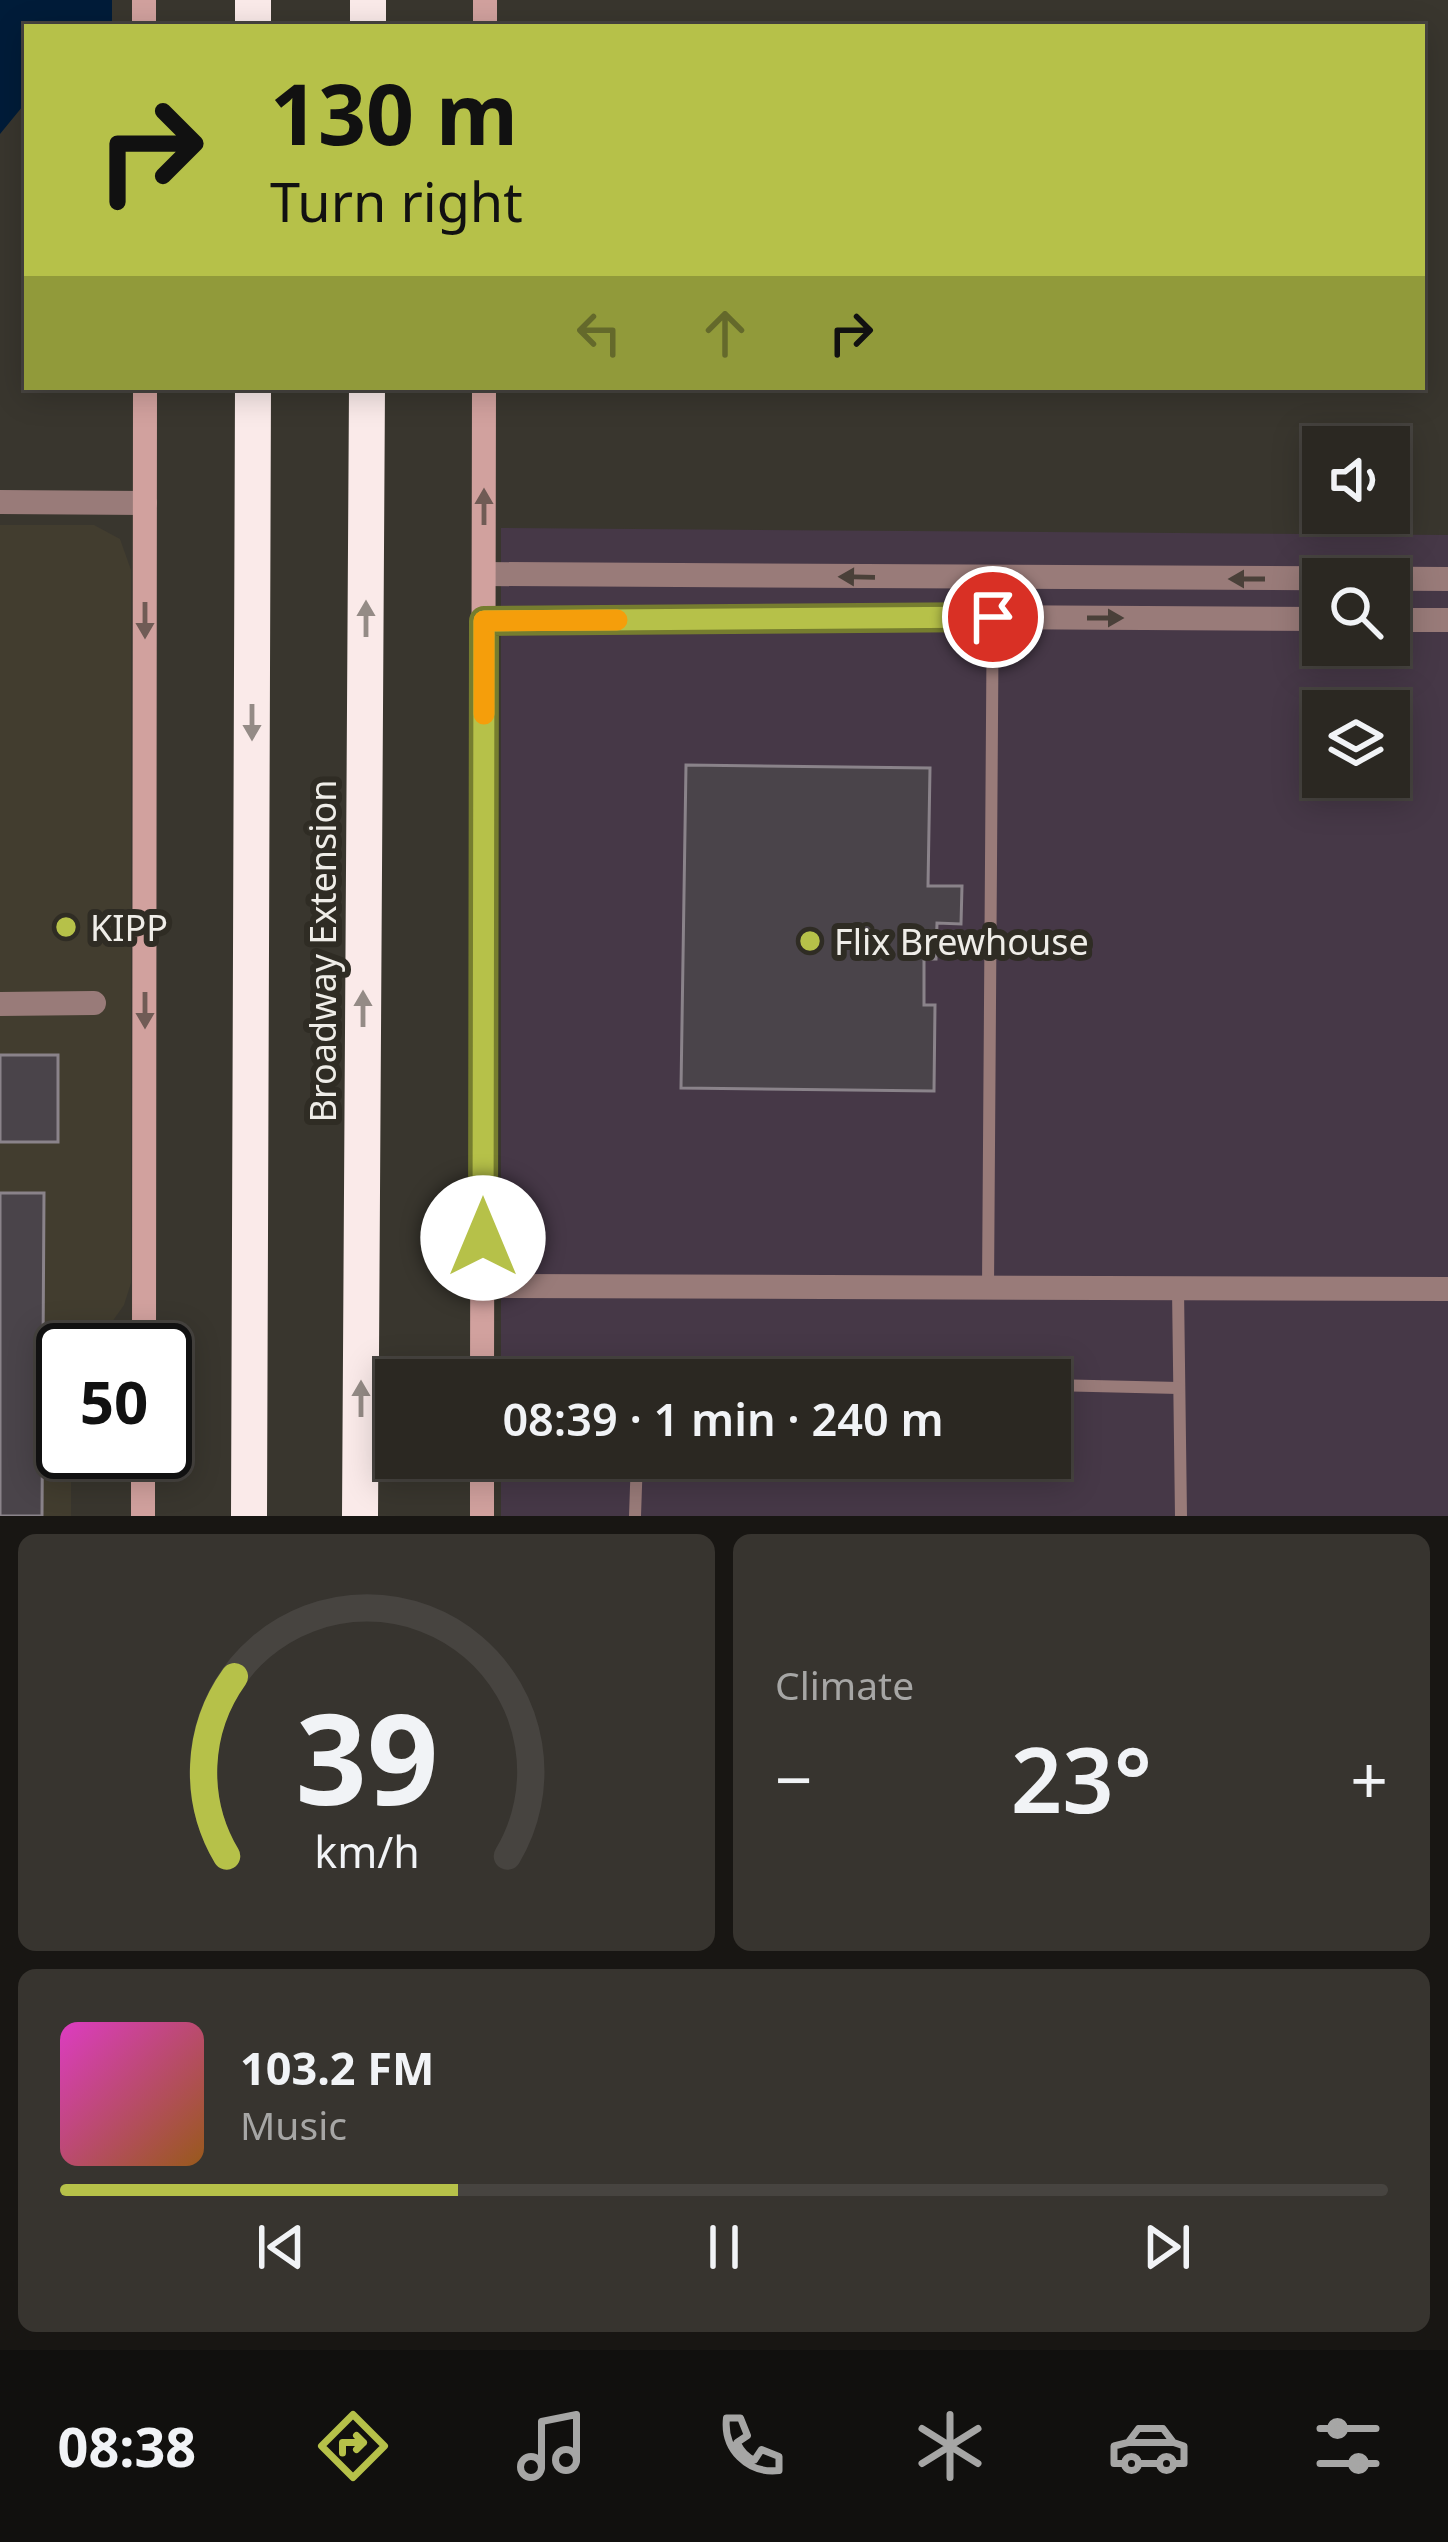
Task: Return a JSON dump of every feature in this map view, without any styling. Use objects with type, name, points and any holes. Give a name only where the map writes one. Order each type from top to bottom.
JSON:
[{"type":"highway","name":"Broadway Extension","points":[[246,1505],[253,390]]},
{"type":"highway","name":"Broadway Extension","points":[[360,1516],[367,390]]},
{"type":"main road","points":[[144,1323],[145,390]]},
{"type":"main road","points":[[482,1359],[484,390]]},
{"type":"main road","points":[[143,1479],[143,1516]]},
{"type":"main road","points":[[482,1479],[482,1516]]},
{"type":"street","points":[[0,502],[145,502]]},
{"type":"street","points":[[484,574],[1448,579]]},
{"type":"street","points":[[484,621],[1302,620]]},
{"type":"street","points":[[1410,620],[1448,620]]},
{"type":"street","points":[[0,1004],[94,1003]]},
{"type":"street","points":[[483,1286],[1448,1289]]},
{"type":"lane","points":[[988,1288],[993,578]]},
{"type":"lane","points":[[1178,1288],[1181,1516]]},
{"type":"lane","points":[[1071,1385],[1179,1388]]},
{"type":"lane","points":[[635,1516],[636,1479]]},
{"type":"shaded area","name":"KIPP","points":[[0,525],[94,525],[120,539],[131,570],[131,1283],[111,1323],[36,1323],[36,1479],[71,1479],[71,1516],[0,1516]]},
{"type":"shaded area","points":[[501,528],[1448,535],[1448,1516],[501,1516],[501,1479],[1071,1479],[1071,1359],[501,1359]]},
{"type":"water","points":[[0,0],[112,0],[112,24],[24,24],[24,105],[0,134]]},
{"type":"building","name":"Flix Brewhouse","points":[[686,765],[930,768],[928,886],[962,886],[961,924],[937,923],[936,959],[924,959],[924,1005],[935,1005],[934,1091],[681,1088]]},
{"type":"building","points":[[0,1055],[58,1055],[58,1142],[0,1142]]},
{"type":"building","points":[[0,1193],[44,1193],[43,1323],[36,1323],[36,1479],[42,1479],[42,1516],[0,1516]]},
{"type":"slow traffic","points":[[484,714],[484,621],[617,620]]},
{"type":"place","name":"KIPP","points":[[66,927]]},
{"type":"place","name":"Flix Brewhouse","points":[[810,941]]},
{"type":"route","points":[[483,1238],[484,621],[993,617]]}]
